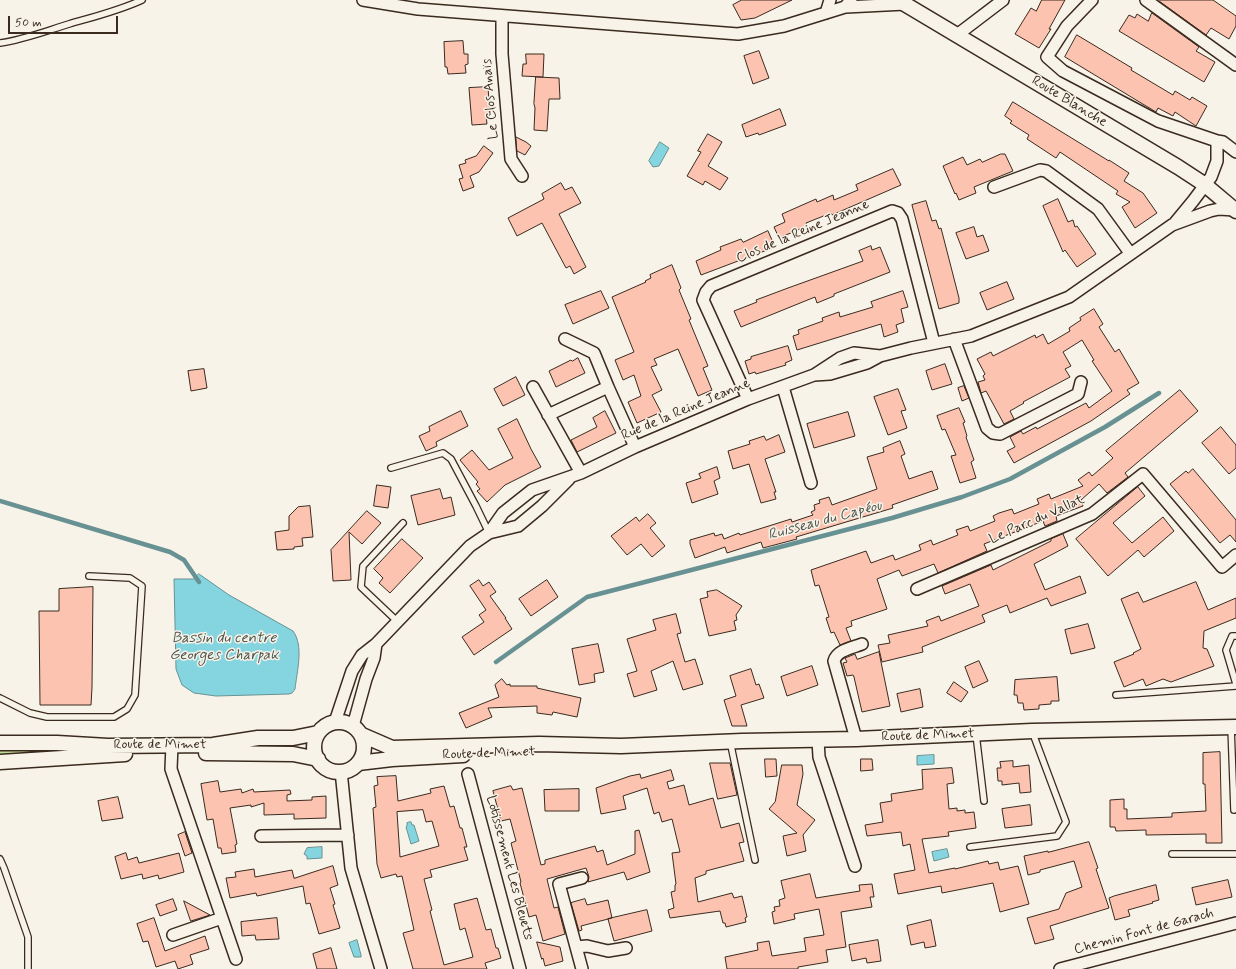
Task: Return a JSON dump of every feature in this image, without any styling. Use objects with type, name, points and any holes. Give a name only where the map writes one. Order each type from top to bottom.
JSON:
[{"type":"street","points":[[362,0],[418,9],[738,34],[784,26],[826,13],[845,2],[901,2]]},
{"type":"street","points":[[826,13],[830,0]]},
{"type":"street","points":[[957,34],[1003,0]]},
{"type":"street","points":[[1092,0],[1067,26],[1047,57],[1063,70],[1158,121],[1223,142],[1236,152]]},
{"type":"street","points":[[1146,0],[1236,65]]},
{"type":"street","name":"Route Blanche","points":[[901,2],[957,34],[1204,184],[1236,210]]},
{"type":"street","name":"Le Clos Anaïs","points":[[502,16],[502,54],[511,159],[522,176]]},
{"type":"street","name":"Rue de la Reine Jeanne","points":[[1172,226],[1211,177],[1217,162],[1217,141]]},
{"type":"street","points":[[994,187],[1040,170],[1046,171],[1098,209],[1130,254]]},
{"type":"street","name":"Rue de la Reine Jeanne","points":[[335,722],[352,671],[362,655],[376,644],[398,622],[470,546],[488,533],[504,513],[532,490],[576,475],[635,447],[748,399],[814,375],[840,358],[854,353],[880,356],[971,336],[1069,297],[1172,226],[1210,211],[1219,209],[1236,210]]},
{"type":"street","name":"Clos de la Reine Jeanne","points":[[748,399],[703,300],[706,292],[711,286],[892,211],[898,213],[902,219],[934,343]]},
{"type":"street","points":[[565,339],[594,353],[635,447]]},
{"type":"street","points":[[954,339],[987,428],[993,433],[1000,434],[1078,394],[1081,382]]},
{"type":"street","points":[[533,387],[576,475]]},
{"type":"street","points":[[548,415],[608,387]]},
{"type":"street","points":[[783,387],[811,483]]},
{"type":"street","name":"Le Parc du Vallat","points":[[917,589],[1092,514],[1143,474],[1222,567],[1236,555]]},
{"type":"street","name":"Rue de la Reine Jeanne","points":[[488,533],[518,526],[576,475]]},
{"type":"street","points":[[532,490],[542,506]]},
{"type":"street","points":[[358,763],[364,750],[364,742],[357,730],[366,679],[374,658],[376,644]]},
{"type":"street","points":[[856,739],[834,661],[835,656],[838,653],[862,644]]},
{"type":"street","name":"Route de Mimet","points":[[0,762],[119,754],[214,745],[258,738],[293,738],[318,734],[329,724],[335,722],[342,722],[392,748],[539,744],[621,746],[730,741],[856,739],[1032,731],[1233,727]]},
{"type":"street","points":[[318,734],[315,746],[318,759]]},
{"type":"street","points":[[818,740],[819,758],[855,866]]},
{"type":"street","name":"Route de Mimet","points":[[0,743],[57,743],[293,754],[318,759],[322,765],[341,771],[347,770],[358,763],[392,759],[502,753],[571,752],[621,746]]},
{"type":"street","points":[[172,749],[171,769],[236,959]]},
{"type":"street","points":[[341,771],[352,868],[381,969]]},
{"type":"street","name":"Lotissement Les Bleuets","points":[[468,774],[520,969]]},
{"type":"street","points":[[261,836],[348,835]]},
{"type":"street","points":[[582,878],[559,884],[582,969]]},
{"type":"street","points":[[173,935],[222,918]]},
{"type":"street","name":"Chemin Font de Garach","points":[[1060,969],[1236,923]]},
{"type":"street","points":[[576,947],[587,946],[608,951],[626,948]]},
{"type":"lane","points":[[0,43],[13,41],[62,27],[128,6],[142,0]]},
{"type":"lane","points":[[391,468],[443,453],[451,459],[476,506],[488,533]]},
{"type":"lane","points":[[398,622],[361,587],[363,566],[403,523]]},
{"type":"lane","points":[[0,698],[30,713],[47,717],[114,717],[127,709],[135,695],[142,586],[130,578],[89,576]]},
{"type":"lane","points":[[1116,695],[1236,685],[1226,650],[1232,636],[1236,636]]},
{"type":"lane","points":[[1233,727],[1235,784],[1234,810]]},
{"type":"lane","points":[[970,847],[1057,836],[1066,822],[1032,731]]},
{"type":"lane","points":[[976,734],[984,801]]},
{"type":"lane","points":[[730,741],[755,860]]},
{"type":"lane","points":[[1172,854],[1236,854]]},
{"type":"lane","points":[[0,860],[28,937],[28,969]]},
{"type":"green space","points":[[97,749],[0,758],[0,750]]},
{"type":"water","points":[[660,142],[669,148],[659,166],[653,167],[649,161]]},
{"type":"water","name":"Bassin du centre Georges Charpak","points":[[199,574],[229,595],[293,631],[298,644],[299,659],[295,689],[292,693],[216,696],[194,693],[182,685],[176,669],[174,579],[193,579]]},
{"type":"water","points":[[934,755],[934,764],[917,765],[917,756]]},
{"type":"water","points":[[411,822],[412,825],[414,825],[419,841],[411,844],[406,827],[407,823]]},
{"type":"water","points":[[322,847],[322,858],[307,859],[307,856],[304,854],[307,848]]},
{"type":"water","points":[[947,849],[949,857],[934,861],[932,852]]},
{"type":"water","points":[[357,940],[361,957],[354,957],[349,943]]},
{"type":"building","points":[[742,0],[792,0],[755,18],[741,20],[733,5]]},
{"type":"building","points":[[1042,0],[1065,0],[1049,29],[1051,29],[1039,48],[1015,34],[1031,8],[1036,11]]},
{"type":"building","points":[[1213,0],[1236,16],[1236,26],[1229,39],[1211,28],[1206,35],[1159,1]]},
{"type":"building","points":[[1152,13],[1199,47],[1196,51],[1215,62],[1204,82],[1119,31],[1129,15],[1135,18],[1137,14],[1148,21]]},
{"type":"building","points":[[1077,35],[1173,95],[1175,91],[1190,100],[1192,97],[1207,106],[1196,126],[1175,112],[1173,116],[1158,108],[1156,112],[1065,57]]},
{"type":"building","points":[[463,41],[464,54],[468,54],[468,64],[465,65],[466,73],[448,74],[447,67],[445,67],[444,42]]},
{"type":"building","points":[[759,51],[769,78],[753,84],[744,56]]},
{"type":"building","points":[[526,54],[544,54],[543,77],[522,76],[523,64],[526,64]]},
{"type":"building","points":[[536,77],[559,78],[560,99],[549,99],[547,131],[534,130]]},
{"type":"building","points":[[488,87],[490,115],[486,115],[487,124],[472,125],[469,88]]},
{"type":"building","points":[[1013,102],[1129,173],[1124,181],[1143,193],[1157,213],[1135,228],[1122,207],[1130,202],[1116,194],[1118,191],[1060,152],[1056,158],[1027,139],[1029,135],[1010,123],[1012,121],[1005,116]]},
{"type":"building","points":[[780,109],[786,125],[759,135],[758,133],[746,137],[742,125]]},
{"type":"building","points":[[708,134],[722,142],[708,166],[728,178],[720,190],[705,181],[703,185],[687,176],[701,152],[698,151]]},
{"type":"building","points":[[516,137],[531,146],[525,155],[517,151]]},
{"type":"building","points":[[484,146],[493,153],[479,172],[470,176],[474,187],[463,191],[459,179],[463,178],[459,165],[466,163],[465,160],[476,156]]},
{"type":"building","points":[[1001,154],[1005,154],[1013,171],[974,187],[976,193],[959,200],[943,166],[963,157],[967,165],[980,159],[982,162]]},
{"type":"building","points":[[893,169],[901,185],[832,215],[831,213],[806,223],[807,226],[779,238],[774,227],[785,222],[782,214],[816,199],[817,202],[833,195],[834,200],[858,190],[856,185]]},
{"type":"building","points":[[561,183],[565,190],[572,187],[581,203],[559,214],[586,267],[574,274],[570,266],[566,268],[542,223],[517,236],[508,218],[544,199],[542,194]]},
{"type":"building","points":[[1058,199],[1068,222],[1073,220],[1075,227],[1077,226],[1096,254],[1077,267],[1065,250],[1063,252],[1043,206]]},
{"type":"building","points":[[926,201],[932,221],[936,220],[939,229],[941,228],[959,298],[959,303],[939,309],[912,205]]},
{"type":"building","points":[[974,227],[977,237],[983,235],[989,251],[966,259],[956,233]]},
{"type":"building","points":[[768,231],[775,247],[701,275],[696,261],[721,250],[720,247],[741,239],[743,242]]},
{"type":"building","points":[[871,246],[872,250],[880,247],[890,272],[834,294],[834,296],[817,303],[815,297],[741,327],[734,311],[757,302],[756,300],[863,261],[859,251]]},
{"type":"building","points":[[672,265],[681,288],[679,290],[691,319],[689,320],[708,366],[703,368],[712,390],[698,396],[678,349],[654,359],[657,365],[651,367],[662,390],[652,395],[661,412],[637,423],[628,402],[641,396],[634,375],[623,380],[615,360],[634,352],[612,297],[646,282],[645,281],[651,278],[650,275]]},
{"type":"building","points":[[1007,282],[1014,299],[987,310],[980,293]]},
{"type":"building","points":[[601,291],[609,308],[573,324],[565,305]]},
{"type":"building","points":[[903,291],[908,307],[901,309],[904,322],[896,325],[898,332],[884,337],[881,324],[797,350],[793,336],[799,334],[798,330],[823,321],[822,318],[839,312],[840,317],[873,307],[871,302]]},
{"type":"building","points":[[1094,309],[1103,324],[1099,327],[1115,352],[1119,349],[1139,383],[1127,390],[1130,394],[1091,421],[1014,463],[1007,451],[1015,447],[1010,437],[1021,431],[1023,434],[1036,427],[1037,429],[1086,403],[1089,408],[1112,391],[1092,361],[1094,360],[1082,340],[1063,352],[1071,366],[1065,369],[1070,377],[1023,402],[1024,403],[1010,411],[1014,419],[1004,424],[986,391],[981,393],[978,382],[985,380],[983,376],[985,374],[977,359],[991,352],[993,356],[1035,335],[1036,338],[1043,334],[1048,344],[1070,331],[1069,328],[1081,320],[1080,318]]},
{"type":"building","points":[[788,346],[792,360],[785,363],[786,365],[756,374],[755,372],[749,374],[745,361],[751,359],[751,357]]},
{"type":"building","points":[[578,358],[585,373],[556,387],[549,371]]},
{"type":"building","points":[[945,364],[952,384],[932,390],[926,371]]},
{"type":"building","points":[[204,369],[207,388],[191,391],[188,371]]},
{"type":"building","points":[[516,377],[525,395],[503,406],[494,389]]},
{"type":"building","points":[[964,386],[969,398],[962,401],[958,388]]},
{"type":"building","points":[[898,389],[906,410],[901,411],[907,428],[888,435],[874,397]]},
{"type":"building","points":[[1180,390],[1198,411],[1125,473],[1128,477],[1107,493],[1099,484],[1081,500],[1083,506],[1056,516],[1057,521],[1045,526],[1043,521],[984,544],[987,551],[938,573],[934,564],[902,576],[899,570],[877,579],[887,609],[851,621],[852,626],[846,628],[851,641],[840,645],[834,632],[831,633],[826,618],[829,617],[819,585],[815,586],[811,570],[866,551],[871,563],[893,555],[895,560],[921,550],[919,545],[931,540],[933,545],[958,535],[956,530],[968,526],[970,531],[995,521],[993,516],[999,513],[1012,509],[1014,514],[1039,504],[1037,499],[1049,494],[1051,499],[1083,486],[1078,480],[1089,472],[1092,476],[1113,458],[1106,451]]},
{"type":"building","points":[[959,408],[965,422],[963,423],[974,460],[971,462],[976,478],[960,483],[951,456],[956,455],[945,429],[942,430],[937,416]]},
{"type":"building","points":[[461,411],[468,426],[436,442],[437,446],[426,451],[419,436],[430,431],[429,427]]},
{"type":"building","points":[[605,411],[616,433],[577,452],[571,440],[597,427],[593,418]]},
{"type":"building","points":[[848,412],[855,436],[814,448],[807,424]]},
{"type":"building","points":[[517,419],[541,467],[505,485],[487,502],[477,491],[480,489],[476,484],[478,482],[460,460],[472,450],[489,470],[513,458],[498,429]]},
{"type":"building","points":[[1221,427],[1236,445],[1236,468],[1229,474],[1202,443]]},
{"type":"building","points":[[779,435],[785,452],[765,459],[776,492],[774,492],[776,499],[761,503],[749,464],[733,469],[728,451],[750,444],[749,441],[764,436],[766,440]]},
{"type":"building","points":[[900,441],[905,454],[901,456],[909,479],[932,471],[938,489],[892,505],[893,508],[796,537],[797,539],[763,548],[761,542],[727,553],[725,547],[695,558],[690,540],[714,533],[715,536],[722,534],[724,539],[739,533],[740,535],[791,519],[792,522],[813,515],[811,512],[815,510],[814,505],[820,503],[819,500],[829,497],[832,505],[877,489],[867,457],[884,452],[883,448]]},
{"type":"building","points":[[717,467],[720,478],[714,481],[718,494],[692,503],[686,483],[701,478],[699,474]]},
{"type":"building","points":[[1193,469],[1236,520],[1236,542],[1230,535],[1220,543],[1170,484],[1186,471],[1188,473]]},
{"type":"building","points":[[377,485],[391,487],[388,508],[374,506]]},
{"type":"building","points":[[1138,487],[1145,496],[1113,523],[1132,543],[1163,517],[1174,531],[1144,557],[1138,550],[1108,576],[1076,539]]},
{"type":"building","points":[[440,489],[443,499],[451,497],[455,515],[418,525],[411,496]]},
{"type":"building","points":[[310,506],[313,537],[302,538],[303,546],[294,547],[294,549],[277,550],[275,532],[289,530],[289,516],[298,507]]},
{"type":"building","points":[[367,511],[381,523],[362,544],[349,532],[351,580],[333,581],[331,550]]},
{"type":"building","points":[[648,514],[656,523],[650,528],[665,546],[652,557],[641,544],[627,555],[611,536],[636,517],[639,521]]},
{"type":"building","points":[[1063,534],[1068,546],[1034,564],[1045,590],[1080,576],[1086,593],[1051,606],[1047,598],[1010,613],[1007,605],[982,615],[985,622],[922,647],[923,652],[882,662],[878,645],[890,643],[888,635],[928,626],[926,621],[939,616],[941,621],[979,606],[970,584],[945,594],[942,586],[991,565],[993,570]]},
{"type":"building","points":[[402,539],[423,558],[390,593],[379,583],[383,578],[374,569]]},
{"type":"building","points":[[479,580],[483,586],[489,582],[496,592],[490,596],[512,629],[474,655],[462,637],[484,622],[479,615],[486,610],[470,586]]},
{"type":"building","points":[[547,580],[558,597],[531,616],[519,599]]},
{"type":"building","points":[[1196,582],[1208,610],[1236,598],[1236,618],[1204,631],[1203,648],[1207,649],[1214,666],[1171,682],[1163,679],[1146,686],[1143,679],[1124,687],[1114,662],[1134,654],[1133,653],[1141,649],[1121,599],[1138,592],[1143,602]]},
{"type":"building","points":[[93,587],[91,705],[40,705],[39,611],[59,611],[59,589]]},
{"type":"building","points":[[717,590],[742,606],[736,615],[737,620],[734,621],[736,630],[709,636],[700,599],[708,597],[707,592]]},
{"type":"building","points":[[676,614],[681,633],[677,634],[685,662],[695,659],[703,684],[683,690],[673,661],[651,671],[657,690],[634,697],[627,674],[637,671],[627,639],[656,630],[653,620]]},
{"type":"building","points":[[1088,624],[1095,648],[1071,654],[1065,630]]},
{"type":"building","points":[[598,644],[604,672],[594,674],[595,682],[579,685],[572,649]]},
{"type":"building","points":[[879,652],[890,706],[862,712],[854,677],[853,675],[847,676],[843,663],[847,662],[845,658],[855,654],[857,659]]},
{"type":"building","points":[[979,661],[988,681],[973,688],[965,667]]},
{"type":"building","points":[[812,666],[818,685],[787,696],[781,677]]},
{"type":"building","points":[[751,669],[756,685],[759,684],[764,698],[741,705],[747,726],[732,726],[724,700],[736,696],[730,676]]},
{"type":"building","points":[[1057,677],[1059,701],[1051,701],[1051,704],[1039,705],[1039,709],[1024,710],[1023,703],[1018,703],[1017,695],[1014,695],[1015,680]]},
{"type":"building","points":[[502,679],[507,685],[510,684],[510,686],[537,686],[537,688],[581,698],[577,717],[553,712],[552,715],[537,713],[537,706],[488,708],[492,717],[466,728],[459,713],[499,697],[495,685]]},
{"type":"building","points":[[954,682],[968,692],[961,702],[947,693]]},
{"type":"building","points":[[920,689],[923,707],[901,712],[897,694]]},
{"type":"building","points":[[1220,752],[1222,843],[1206,843],[1206,834],[1146,835],[1146,830],[1116,831],[1115,827],[1110,827],[1110,800],[1124,799],[1124,809],[1127,809],[1127,819],[1172,817],[1172,813],[1206,811],[1205,784],[1203,784],[1203,753]]},
{"type":"building","points":[[765,759],[776,759],[777,776],[766,777]]},
{"type":"building","points":[[861,759],[872,759],[873,770],[861,771]]},
{"type":"building","points":[[1013,761],[1013,767],[1029,765],[1031,792],[1020,793],[1019,783],[1002,785],[1002,781],[998,781],[997,768],[1001,768],[1000,762]]},
{"type":"building","points":[[710,763],[730,763],[737,795],[718,799]]},
{"type":"building","points":[[782,765],[802,765],[803,774],[797,805],[815,820],[803,835],[806,851],[787,856],[783,836],[797,833],[769,809],[775,802]]},
{"type":"building","points":[[952,768],[954,783],[947,784],[949,809],[957,808],[957,811],[965,810],[965,813],[974,812],[976,828],[948,832],[949,836],[922,839],[929,873],[955,869],[988,861],[989,864],[998,862],[1000,870],[1018,866],[1029,904],[1000,912],[993,883],[942,893],[941,886],[898,894],[894,874],[915,870],[910,844],[903,846],[901,832],[867,836],[865,825],[883,822],[880,803],[892,801],[891,794],[923,789],[922,770]]},
{"type":"building","points":[[671,770],[674,780],[667,782],[669,789],[684,785],[689,805],[713,798],[721,828],[739,823],[744,842],[739,843],[744,861],[706,871],[706,874],[695,878],[698,902],[732,893],[734,898],[742,896],[747,917],[745,918],[746,922],[726,927],[725,923],[723,923],[720,911],[670,918],[668,910],[674,908],[671,892],[675,891],[676,884],[672,853],[680,852],[672,819],[662,822],[659,812],[654,814],[647,788],[623,796],[626,809],[601,814],[596,788],[630,776],[640,774],[641,778]]},
{"type":"building","points":[[396,776],[398,801],[431,793],[430,789],[444,786],[450,807],[454,806],[460,828],[462,828],[467,847],[464,847],[468,860],[430,870],[432,877],[424,879],[432,910],[430,911],[444,965],[473,957],[465,928],[460,930],[454,904],[477,898],[486,930],[491,929],[496,948],[498,948],[501,958],[485,963],[487,969],[413,969],[403,933],[414,930],[402,876],[397,877],[396,874],[381,878],[377,864],[373,808],[376,807],[374,786],[378,785],[377,777]],"holes":[[[423,810],[426,822],[432,821],[439,846],[400,857],[397,812]]]},
{"type":"building","points":[[218,781],[220,792],[241,789],[242,793],[253,789],[254,792],[290,790],[291,794],[287,795],[287,801],[312,800],[312,797],[326,796],[326,818],[294,819],[294,814],[264,815],[264,803],[251,807],[251,805],[230,808],[237,844],[235,845],[236,852],[222,854],[221,848],[218,848],[213,819],[207,820],[201,784]]},
{"type":"building","points":[[511,786],[513,790],[522,788],[541,865],[545,864],[545,860],[595,846],[597,852],[603,850],[607,865],[635,854],[635,831],[639,830],[650,872],[627,880],[624,872],[588,882],[589,877],[586,868],[547,879],[554,908],[558,907],[565,934],[543,941],[536,915],[529,917],[511,843],[516,841],[510,819],[501,821],[493,791]]},
{"type":"building","points":[[579,789],[579,811],[545,811],[544,790]]},
{"type":"building","points":[[118,797],[123,818],[102,821],[98,801]]},
{"type":"building","points":[[1030,805],[1032,825],[1005,828],[1002,809]]},
{"type":"building","points":[[185,832],[192,853],[185,856],[178,835]]},
{"type":"building","points":[[1089,842],[1109,908],[1050,926],[1054,939],[1035,944],[1027,918],[1059,909],[1066,893],[1082,887],[1074,861],[1040,870],[1040,872],[1028,875],[1024,856]]},
{"type":"building","points":[[126,853],[128,860],[137,857],[139,863],[179,853],[184,872],[159,879],[158,875],[143,879],[142,874],[121,879],[115,857]]},
{"type":"building","points":[[333,866],[338,885],[330,888],[335,904],[333,905],[340,928],[319,934],[310,903],[306,904],[303,886],[257,896],[256,893],[230,898],[226,878],[236,877],[235,872],[254,869],[255,877],[292,870],[294,878]]},
{"type":"building","points":[[810,874],[816,898],[860,891],[859,885],[872,884],[874,897],[870,897],[872,907],[841,912],[846,947],[826,950],[828,962],[798,967],[798,969],[727,969],[725,957],[758,950],[757,943],[769,941],[772,956],[806,951],[804,938],[824,935],[819,909],[794,914],[795,919],[774,924],[772,912],[775,911],[774,907],[780,906],[779,900],[785,898],[781,881]]},
{"type":"building","points":[[1228,880],[1232,897],[1196,905],[1192,888]]},
{"type":"building","points":[[1156,885],[1159,900],[1128,910],[1130,916],[1115,920],[1109,898]]},
{"type":"building","points":[[173,899],[177,910],[160,916],[156,905]]},
{"type":"building","points":[[585,899],[587,905],[608,900],[612,918],[581,926],[582,930],[579,931],[571,903]]},
{"type":"building","points":[[184,901],[210,915],[191,921]]},
{"type":"building","points":[[647,910],[652,931],[614,941],[608,919]]},
{"type":"building","points":[[154,918],[165,951],[205,936],[209,949],[190,955],[193,964],[178,969],[175,961],[156,967],[148,941],[143,942],[137,924]]},
{"type":"building","points":[[277,918],[279,939],[256,940],[255,935],[242,936],[241,922]]},
{"type":"building","points":[[931,920],[936,946],[925,948],[924,942],[911,945],[907,926]]},
{"type":"building","points":[[878,940],[881,961],[867,963],[866,958],[852,961],[849,945]]},
{"type":"building","points":[[537,942],[560,947],[563,961],[545,966]]},
{"type":"building","points":[[331,948],[337,969],[317,969],[313,954]]},
{"type":"waterway","name":"Ruisseau du Capéou","points":[[496,662],[587,597],[892,518],[962,497],[1010,479],[1105,427],[1159,393]]},
{"type":"waterway","points":[[0,501],[170,552],[184,560],[199,582]]}]
